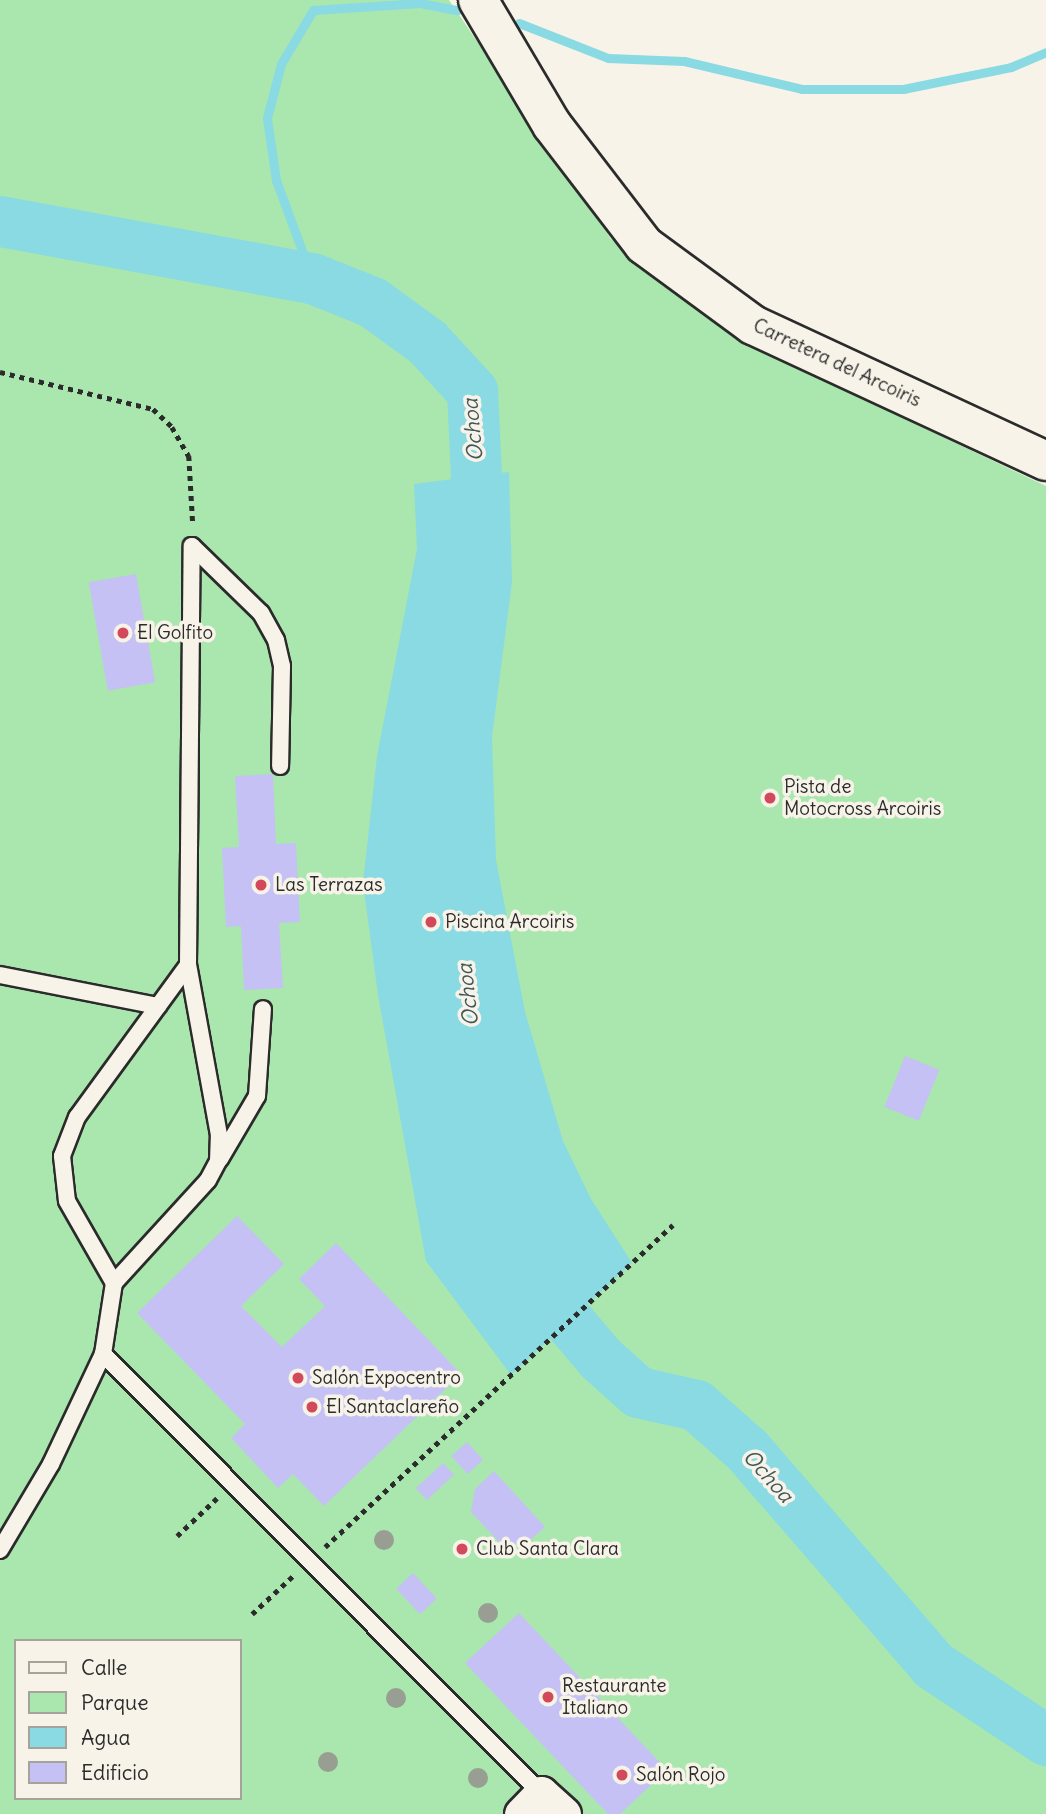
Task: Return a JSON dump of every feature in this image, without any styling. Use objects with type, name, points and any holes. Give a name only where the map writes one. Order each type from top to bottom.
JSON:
[{"type":"street","name":"Carretera del Arcoiris","points":[[478,0],[552,125],[644,245],[753,326],[1046,461]]},
{"type":"lane","points":[[192,547],[261,613],[276,640],[282,666],[280,766]]},
{"type":"lane","points":[[192,547],[188,965],[219,1135],[218,1161]]},
{"type":"lane","points":[[114,1283],[67,1200],[62,1156],[77,1117],[188,965]]},
{"type":"lane","points":[[0,975],[158,1006]]},
{"type":"lane","points":[[0,1550],[51,1464],[103,1354],[114,1283],[208,1180],[257,1096],[264,1009]]},
{"type":"lane","points":[[103,1354],[309,1561],[542,1807]]},
{"type":"path","points":[[0,372],[153,410],[173,427],[189,456],[192,547]]},
{"type":"path","points":[[253,1614],[673,1225]]},
{"type":"path","points":[[177,1535],[232,1483]]},
{"type":"green space","points":[[0,0],[449,0],[611,239],[750,345],[1046,486],[1046,1814],[0,1814]]},
{"type":"water","points":[[509,472],[512,582],[492,737],[496,860],[525,1012],[563,1141],[591,1199],[632,1263],[511,1375],[426,1261],[378,995],[363,883],[377,756],[417,549],[414,484]]},
{"type":"building","name":"El Golfito","points":[[136,574],[155,682],[108,691],[89,582]]},
{"type":"building","name":"Las Terrazas","points":[[273,774],[276,844],[296,843],[300,922],[279,923],[283,988],[244,990],[241,926],[226,927],[222,848],[239,847],[235,776]]},
{"type":"building","points":[[905,1056],[939,1070],[919,1121],[884,1107]]},
{"type":"building","name":"Salón Expocentro","points":[[237,1216],[284,1264],[241,1306],[282,1347],[325,1306],[299,1279],[336,1243],[461,1374],[324,1506],[293,1474],[278,1488],[231,1438],[245,1424],[137,1313]]},
{"type":"building","points":[[467,1442],[483,1460],[467,1474],[451,1456]]},
{"type":"building","points":[[443,1463],[454,1475],[427,1500],[416,1488]]},
{"type":"building","points":[[494,1471],[545,1527],[526,1544],[501,1544],[471,1512],[475,1489]]},
{"type":"building","points":[[413,1573],[437,1599],[420,1614],[396,1589]]},
{"type":"building","points":[[519,1613],[667,1770],[620,1814],[608,1814],[465,1663]]},
{"type":"waterway","points":[[312,278],[276,180],[267,118],[281,64],[313,10],[420,3],[457,10]]},
{"type":"waterway","points":[[519,23],[608,58],[684,61],[802,89],[903,89],[1011,67],[1046,52]]},
{"type":"waterway","name":"Ochoa","points":[[0,221],[312,278],[372,302],[427,342],[472,391],[476,476],[470,544]]},
{"type":"waterway","name":"Ochoa","points":[[524,1268],[600,1358],[638,1392],[696,1405],[747,1450],[933,1665],[1046,1740]]},
{"type":"place","name":"El Golfito","points":[[123,633]]},
{"type":"place","name":"Pista de Motocross Arcoiris","points":[[770,798]]},
{"type":"place","name":"Las Terrazas","points":[[261,885]]},
{"type":"place","name":"Piscina Arcoiris","points":[[431,922]]},
{"type":"place","name":"Salón Expocentro","points":[[298,1378]]},
{"type":"place","name":"El Santaclareño","points":[[312,1407]]},
{"type":"place","name":"Club Santa Clara","points":[[462,1549]]},
{"type":"place","name":"Restaurante Italiano","points":[[548,1697]]},
{"type":"place","name":"Salón Rojo","points":[[622,1775]]}]
